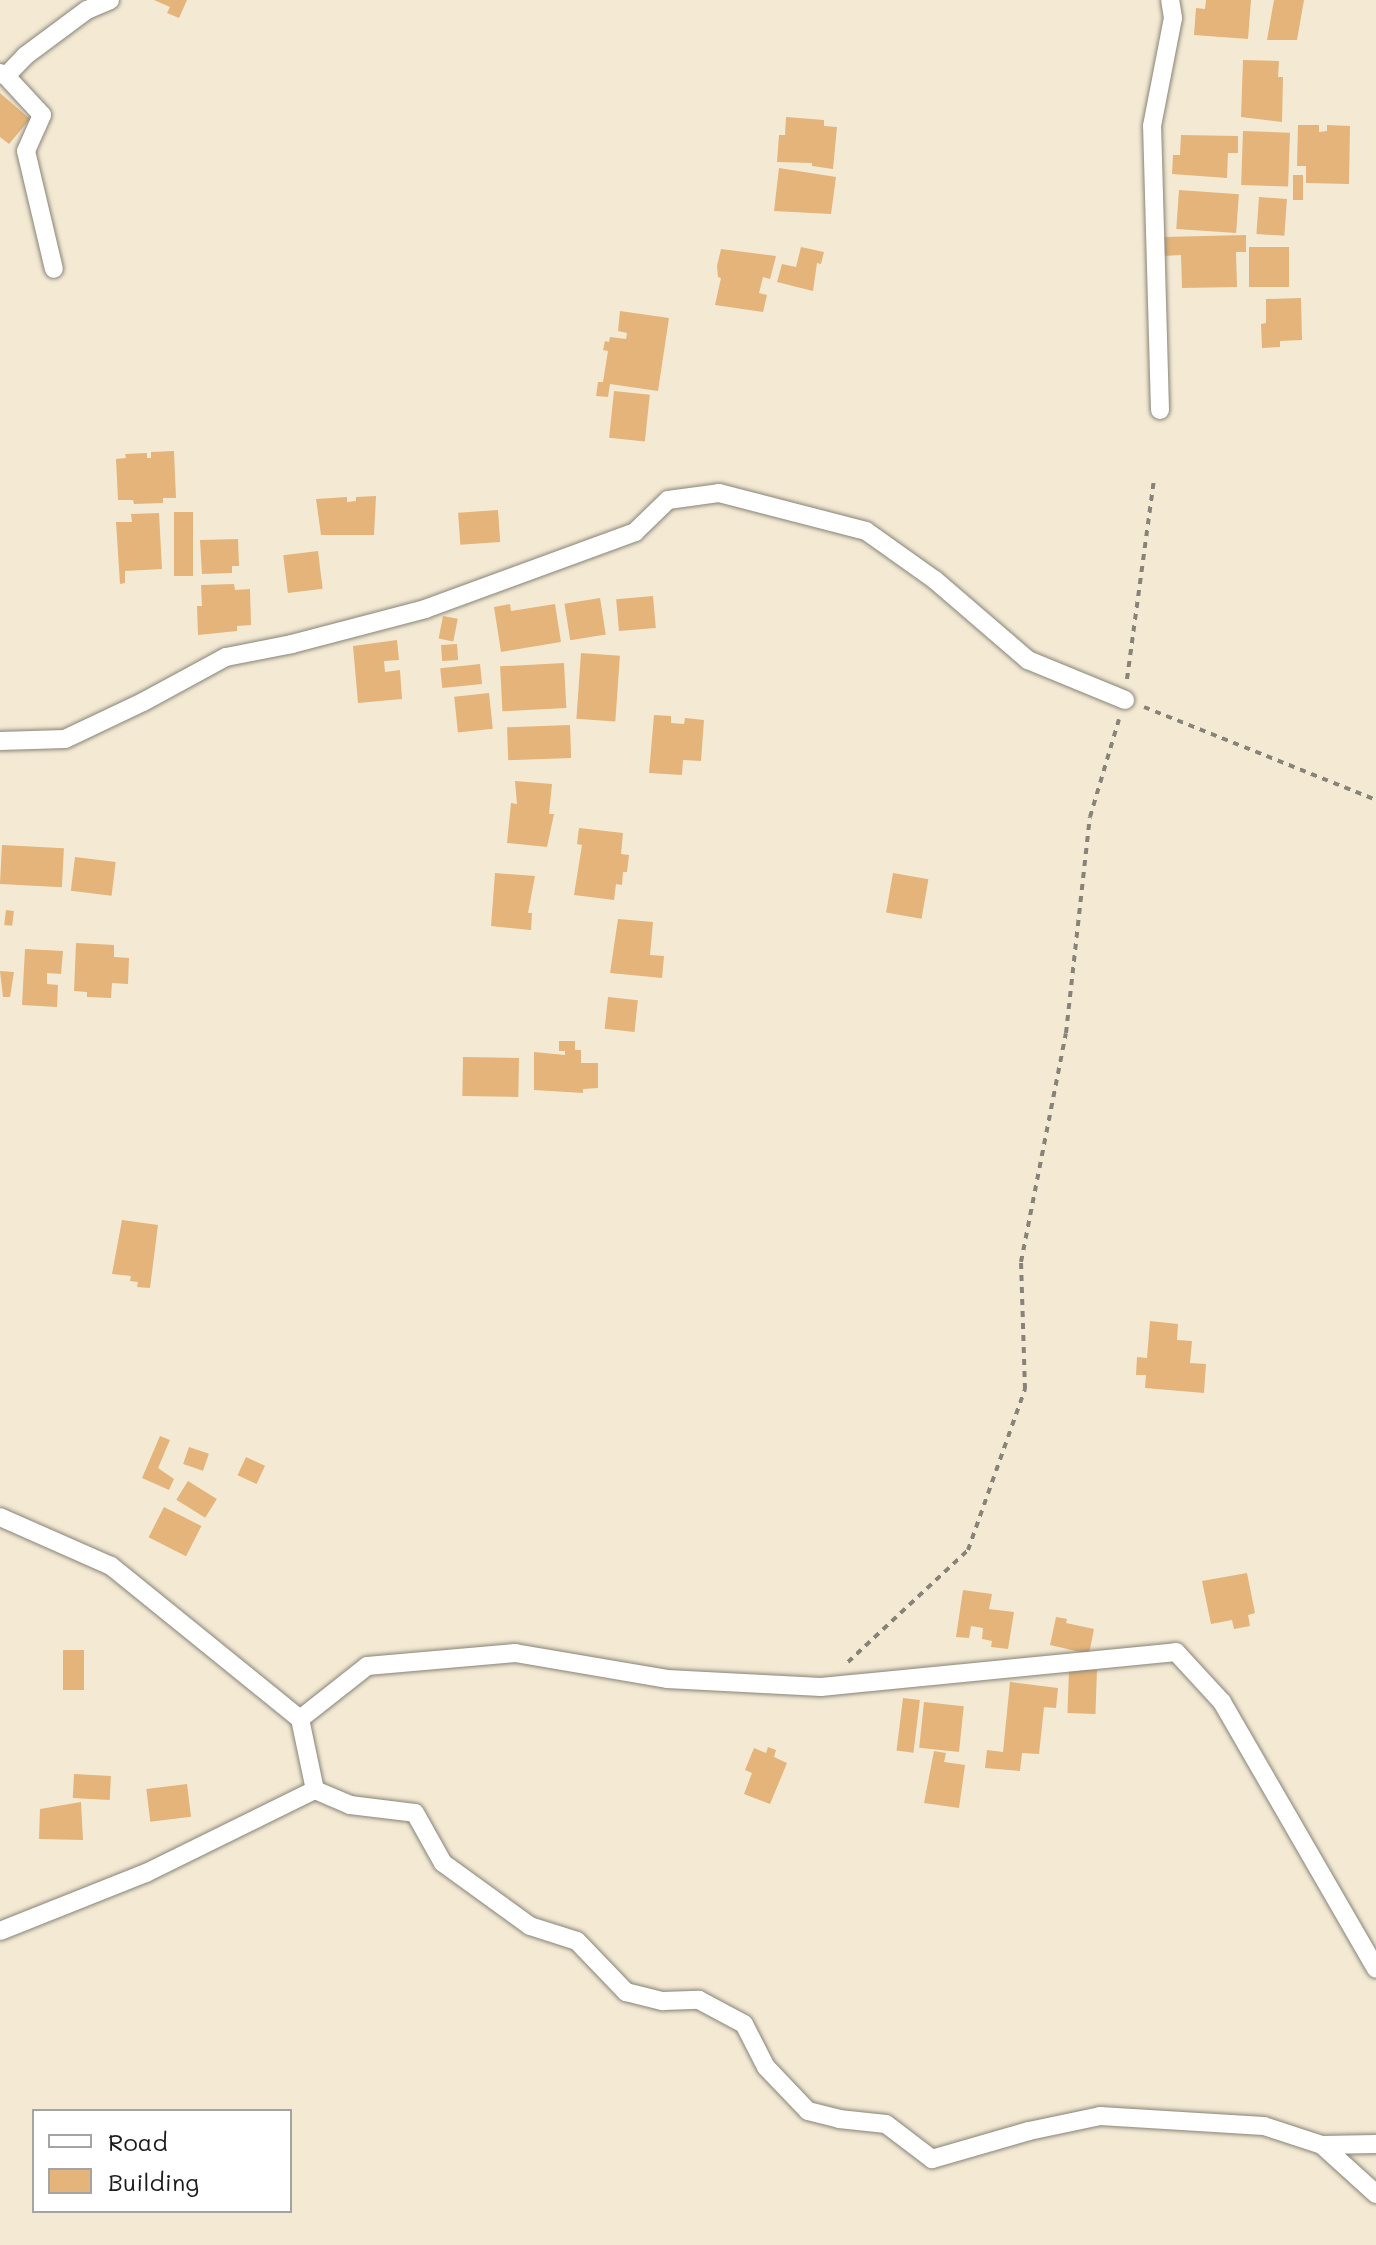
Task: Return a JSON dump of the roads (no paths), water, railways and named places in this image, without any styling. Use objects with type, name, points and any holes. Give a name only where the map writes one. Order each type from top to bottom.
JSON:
[{"type":"street","points":[[54,269],[26,151],[42,115],[3,74],[87,10],[110,0]]},
{"type":"street","points":[[1160,410],[1152,126],[1171,31],[1170,0]]},
{"type":"street","points":[[0,741],[65,739],[143,702],[226,657],[292,644],[425,609],[635,532],[668,500],[719,493],[866,531],[935,580],[1028,660],[1125,700]]},
{"type":"street","points":[[0,1517],[111,1566],[174,1613],[300,1719],[315,1790]]},
{"type":"street","points":[[300,1719],[367,1666],[515,1653],[667,1679],[821,1687],[1176,1652],[1222,1702],[1376,1969]]},
{"type":"street","points":[[0,1931],[146,1873],[315,1790],[350,1805],[415,1813],[443,1863],[530,1926],[577,1941],[626,1992],[663,2001],[699,2000],[744,2024],[766,2067],[808,2111],[839,2119],[886,2124],[932,2159],[1029,2131],[1100,2116],[1264,2126],[1322,2145],[1376,2144]]},
{"type":"street","points":[[1322,2145],[1376,2194]]}]
